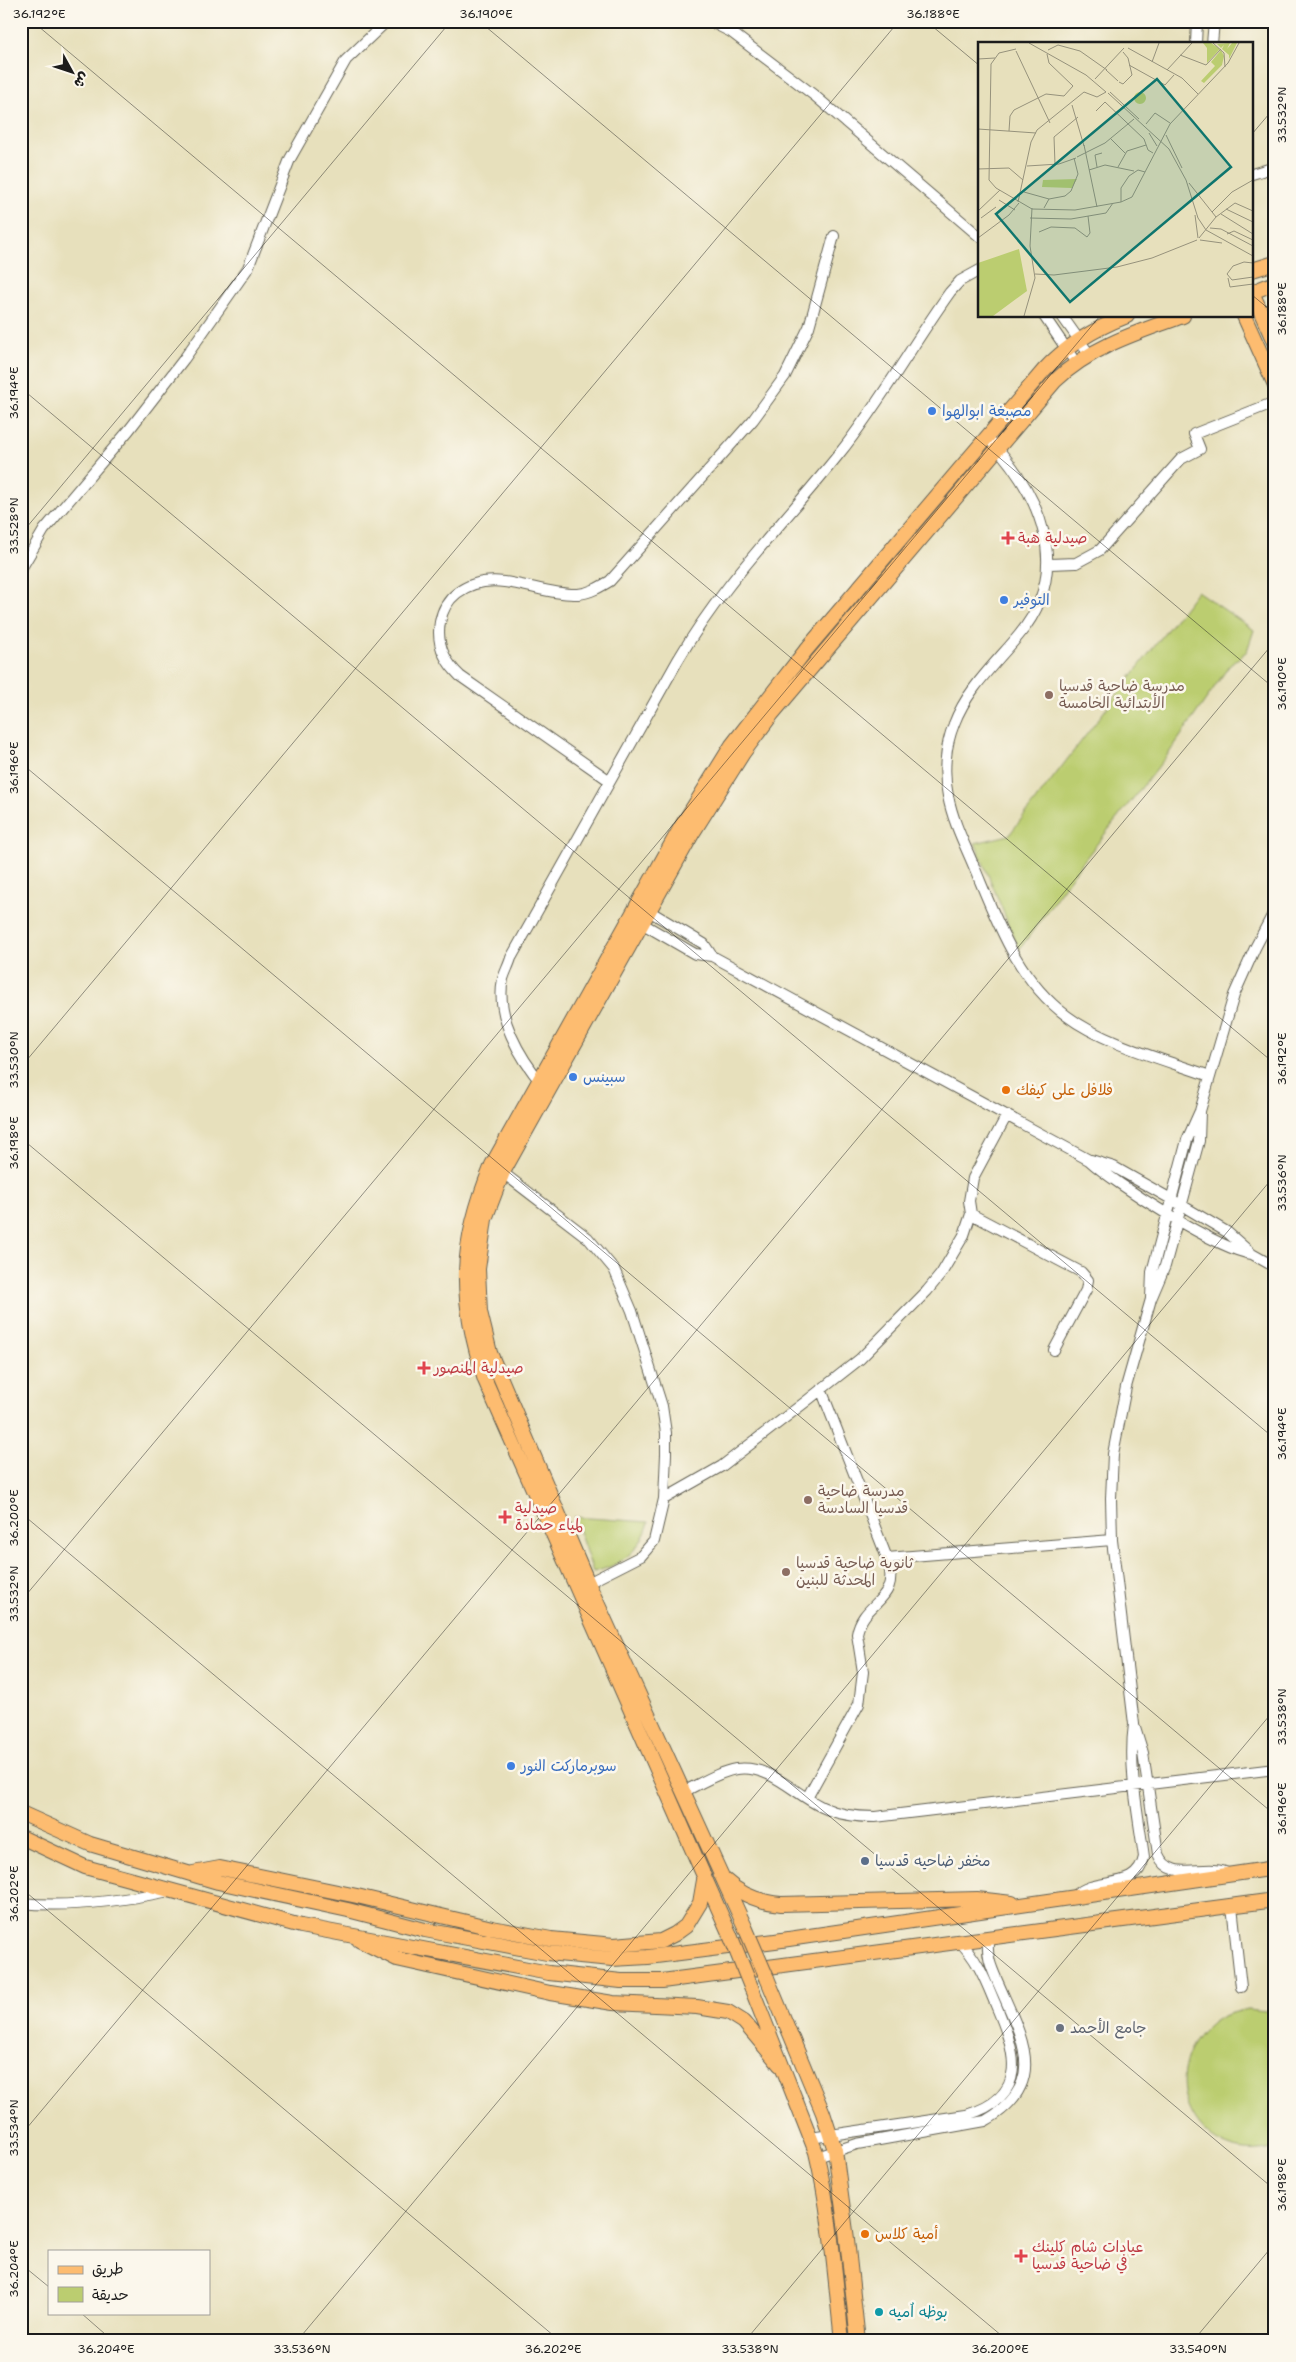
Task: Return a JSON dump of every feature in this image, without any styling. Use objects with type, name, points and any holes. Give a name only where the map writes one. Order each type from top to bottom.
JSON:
[{"type":"main road","points":[[1254,269],[1275,263]]},
{"type":"main road","points":[[1254,291],[1275,283]]},
{"type":"main road","points":[[1254,297],[1275,344]]},
{"type":"main road","points":[[842,2341],[831,2240],[817,2157],[730,1935],[582,1586],[484,1333],[478,1291],[480,1244],[498,1168],[539,1080],[706,785],[761,706],[1044,370],[1065,349],[1123,318]]},
{"type":"main road","points":[[858,2341],[835,2150],[830,2134],[767,1978],[722,1876],[485,1380],[472,1336],[465,1292],[468,1243],[482,1190],[548,1092],[717,793],[766,722],[817,659],[1055,381],[1089,354],[1178,318]]},
{"type":"main road","points":[[1245,318],[1275,385]]},
{"type":"main road","points":[[497,1408],[511,1403]]},
{"type":"main road","points":[[21,1813],[90,1844],[218,1882],[348,1910],[425,1930],[547,1953],[612,1959],[648,1957],[775,1941],[1275,1868]]},
{"type":"main road","points":[[21,1837],[85,1867],[302,1926],[550,1973],[622,1981],[662,1981],[958,1940],[989,1938],[1275,1900]]},
{"type":"main road","points":[[189,1874],[220,1868],[357,1896],[492,1928],[551,1939],[614,1945],[662,1941],[686,1926],[700,1903],[704,1890],[704,1877]]},
{"type":"main road","points":[[722,1876],[737,1889],[754,1899],[781,1904],[977,1899],[1022,1906]]},
{"type":"main road","points":[[347,1935],[397,1959],[550,1993],[613,2003],[697,2007],[728,2012],[744,2022],[780,2065]]},
{"type":"street","points":[[21,569],[44,530],[129,430],[184,359],[248,268],[290,159],[346,60],[387,21]]},
{"type":"street","points":[[709,21],[731,32],[808,91],[978,235]]},
{"type":"street","points":[[1196,42],[1197,21]]},
{"type":"street","points":[[1212,42],[1214,21]]},
{"type":"street","points":[[1254,173],[1275,167]]},
{"type":"street","points":[[610,781],[460,676],[450,667],[443,656],[439,644],[441,618],[454,595],[477,582],[503,582],[580,594],[596,590],[610,581],[753,420],[785,376],[809,327],[834,236]]},
{"type":"street","points":[[548,1092],[517,1046],[508,1026],[502,1002],[503,980],[511,958],[678,660],[708,612],[845,446],[881,396],[950,292],[960,281],[978,271]]},
{"type":"street","points":[[1045,318],[1076,363]]},
{"type":"street","points":[[1063,318],[1089,354]]},
{"type":"street","points":[[1049,564],[1076,563],[1100,550],[1181,459],[1200,449],[1194,434],[1275,402]]},
{"type":"street","points":[[988,438],[998,448],[1022,483],[1037,514],[1045,539],[1049,564],[1040,603],[1031,620],[969,695],[953,724],[947,748],[945,772],[947,796],[954,819],[1011,952],[1027,977],[1046,999],[1068,1017],[1093,1032],[1210,1076]]},
{"type":"street","points":[[637,904],[704,944],[712,956]]},
{"type":"street","points":[[1151,1299],[1152,1272],[1187,1140],[1200,1111],[1234,995],[1255,948],[1275,910]]},
{"type":"street","points":[[630,917],[695,954],[712,956],[1090,1160],[1109,1176],[1168,1213],[1228,1247],[1252,1254],[1275,1267]]},
{"type":"street","points":[[1073,1898],[1089,1887],[1134,1876],[1142,1866],[1144,1857],[1134,1785],[1132,1748],[1134,1724],[1112,1540],[1113,1454],[1118,1421],[1151,1299],[1162,1275],[1199,1141],[1200,1111]]},
{"type":"street","points":[[664,1499],[722,1466],[860,1359],[927,1291],[953,1256],[969,1224],[969,1201],[973,1178],[1007,1115]]},
{"type":"street","points":[[1090,1160],[1114,1167],[1171,1199],[1234,1237],[1252,1254]]},
{"type":"street","points":[[498,1168],[588,1238],[606,1257],[621,1281],[653,1377],[665,1420],[664,1499],[658,1531],[648,1550],[641,1556],[582,1586]]},
{"type":"street","points":[[970,1214],[1081,1272],[1088,1280],[1086,1290],[1054,1350]]},
{"type":"street","points":[[807,1798],[859,1704],[863,1683],[857,1634],[858,1627],[861,1620],[881,1599],[890,1586],[891,1570],[821,1389]]},
{"type":"street","points":[[887,1558],[1112,1540]]},
{"type":"street","points":[[1134,1724],[1142,1746],[1158,1854],[1161,1863],[1175,1871],[1210,1868],[1230,1874]]},
{"type":"street","points":[[683,1792],[721,1773],[736,1769],[751,1769],[766,1773],[822,1807],[839,1814],[875,1817],[1275,1769]]},
{"type":"street","points":[[1144,1857],[1153,1860],[1158,1854]]},
{"type":"street","points":[[21,1903],[101,1902],[125,1900],[171,1891]]},
{"type":"street","points":[[1232,1906],[1241,1987]]},
{"type":"street","points":[[817,2157],[857,2144],[984,2121],[1000,2112],[1013,2099],[1022,2083],[1026,2065],[1025,2052],[1022,2038],[990,1966],[987,1952],[989,1938]]},
{"type":"street","points":[[810,2138],[966,2115],[980,2111],[1004,2093],[1011,2080],[1014,2065],[1010,2041],[981,1969],[971,1953],[958,1940]]},
{"type":"street","points":[[920,2121],[922,2133]]},
{"type":"green space","points":[[1197,591],[1254,630],[1247,651],[1229,666],[1169,753],[1074,873],[1019,950],[975,843],[1009,835]]},
{"type":"green space","points":[[574,1517],[649,1522],[646,1532],[629,1555],[613,1565],[593,1572]]},
{"type":"green space","points":[[1248,2009],[1275,2012],[1275,2148],[1252,2151],[1231,2148],[1213,2139],[1198,2125],[1188,2108],[1183,2088],[1185,2067],[1193,2045],[1202,2033],[1209,2025],[1223,2016]]},
{"type":"place","name":"مصبغة ابوالهوا","points":[[932,411]]},
{"type":"place","name":"صيدلية هبة","points":[[1008,538]]},
{"type":"place","name":"التوفير","points":[[1004,600]]},
{"type":"place","name":"مدرسة ضاحية قدسيا الأبتدائية الخامسة","points":[[1049,695]]},
{"type":"place","name":"سبينس","points":[[573,1077]]},
{"type":"place","name":"فلافل على كيفك","points":[[1006,1090]]},
{"type":"place","name":"صيدلية المنصور","points":[[424,1368]]},
{"type":"place","name":"مدرسة ضاحية قدسيا السادسة","points":[[808,1500]]},
{"type":"place","name":"صيدلية لمياء حمادة","points":[[505,1517]]},
{"type":"place","name":"ثانوية ضاحية قدسيا المحدثة للبنين","points":[[786,1572]]},
{"type":"place","name":"سوبرماركت النور","points":[[511,1766]]},
{"type":"place","name":"مخفر ضاحيه قدسيا","points":[[865,1861]]},
{"type":"place","name":"جامع الأحمد","points":[[1060,2028]]},
{"type":"place","name":"أمية كلاس","points":[[865,2234]]},
{"type":"place","name":"عيادات شام كلينك في ضاحية قدسيا","points":[[1021,2256]]},
{"type":"place","name":"بوظه اُميه","points":[[879,2312]]}]
